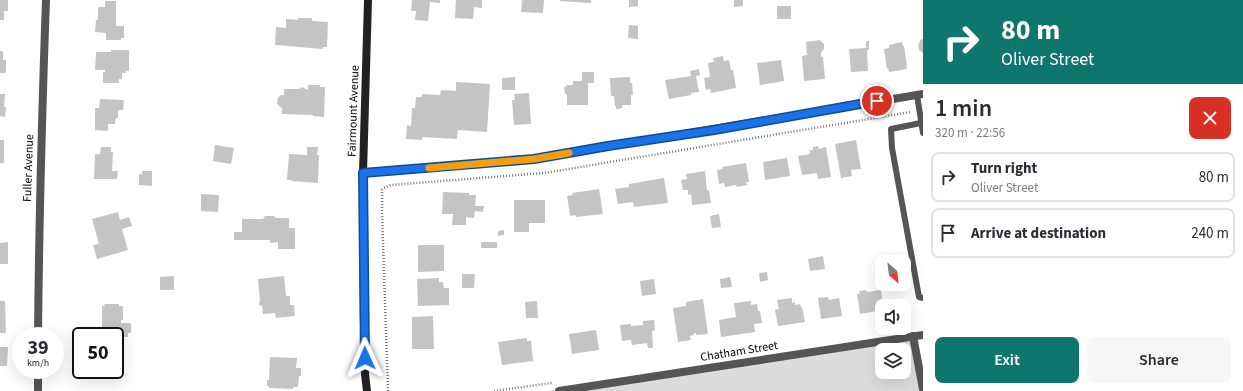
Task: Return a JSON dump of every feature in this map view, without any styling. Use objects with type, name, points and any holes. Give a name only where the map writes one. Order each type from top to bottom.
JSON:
[{"type":"main road","name":"Fairmount Avenue","points":[[367,391],[365,374],[364,326],[363,173],[368,0]]},
{"type":"street","name":"Fuller Avenue","points":[[38,327],[40,167],[46,0]]},
{"type":"street","points":[[363,173],[534,159],[920,94]]},
{"type":"street","name":"Chatham Street","points":[[559,391],[923,335]]},
{"type":"street","points":[[912,336],[923,389]]},
{"type":"street","points":[[38,379],[38,391]]},
{"type":"lane","points":[[920,94],[920,110],[923,133]]},
{"type":"lane","points":[[922,123],[891,129],[892,148],[919,297],[923,298]]},
{"type":"path","points":[[388,391],[382,213],[382,190],[384,188],[390,185],[544,173],[920,110]]},
{"type":"shaded area","points":[[913,339],[922,391],[547,391],[875,344],[875,379],[911,379],[911,343],[885,343]]},
{"type":"building","points":[[0,0],[8,0],[8,11],[4,11],[4,20],[0,20]]},
{"type":"building","points":[[412,0],[440,0],[440,3],[430,2],[428,21],[415,20],[416,11],[411,11]]},
{"type":"building","points":[[456,0],[482,0],[482,8],[474,7],[473,19],[455,18]]},
{"type":"building","points":[[522,0],[544,0],[543,13],[521,12]]},
{"type":"building","points":[[591,0],[591,3],[560,1]]},
{"type":"building","points":[[629,0],[638,0],[638,6],[629,7]]},
{"type":"building","points":[[734,0],[743,0],[743,6],[734,7]]},
{"type":"building","points":[[105,1],[116,1],[116,26],[124,26],[124,38],[121,38],[121,40],[106,40],[106,33],[95,32],[96,20],[98,20],[98,7],[105,7]]},
{"type":"building","points":[[777,6],[791,6],[791,19],[777,19]]},
{"type":"building","points":[[298,18],[312,18],[312,21],[328,22],[327,47],[323,47],[323,49],[275,45],[276,27],[286,28],[286,19],[298,20]]},
{"type":"building","points":[[629,25],[638,26],[638,39],[628,38]]},
{"type":"building","points":[[923,39],[923,53],[919,50],[918,44],[920,40]]},
{"type":"building","points":[[820,40],[824,44],[821,57],[823,57],[825,79],[804,81],[802,56],[807,55],[806,42]]},
{"type":"building","points":[[866,41],[869,41],[869,50],[867,50],[868,71],[851,72],[849,49],[866,48]]},
{"type":"building","points":[[902,42],[904,46],[907,69],[889,72],[888,68],[887,69],[884,49],[889,48],[889,45]]},
{"type":"building","points":[[111,50],[129,50],[129,71],[122,73],[122,79],[119,79],[119,83],[103,83],[103,72],[105,72],[105,70],[95,70],[96,52],[111,52]]},
{"type":"building","points":[[0,51],[3,51],[3,60],[6,60],[6,73],[0,73]]},
{"type":"building","points":[[723,56],[724,61],[729,60],[731,70],[733,70],[736,88],[711,93],[710,89],[706,90],[704,78],[710,77],[708,63],[714,62],[713,58]]},
{"type":"building","points":[[781,60],[784,81],[760,85],[757,63]]},
{"type":"building","points":[[699,69],[700,75],[696,76],[699,92],[669,99],[665,80],[691,76],[690,71]]},
{"type":"building","points":[[582,72],[594,72],[594,83],[588,83],[588,105],[567,105],[567,95],[564,88],[567,85],[573,85],[573,81],[582,81]]},
{"type":"building","points":[[515,77],[515,90],[502,90],[502,78]]},
{"type":"building","points":[[630,77],[633,95],[631,95],[631,105],[622,105],[622,108],[616,109],[614,96],[611,96],[610,78]]},
{"type":"building","points":[[456,82],[490,84],[487,132],[458,130],[457,139],[422,137],[422,140],[406,139],[407,125],[411,126],[412,108],[415,108],[416,97],[422,97],[422,94],[440,95],[441,90],[456,91]]},
{"type":"building","points":[[308,85],[320,85],[320,87],[325,87],[324,117],[313,115],[282,114],[282,108],[277,104],[278,98],[281,95],[284,95],[284,89],[299,89],[302,87],[308,90]]},
{"type":"building","points":[[529,93],[531,124],[514,125],[512,100],[515,100],[514,94]]},
{"type":"building","points":[[0,94],[5,94],[5,117],[0,116]]},
{"type":"building","points":[[100,99],[124,100],[123,110],[118,110],[118,118],[116,118],[115,124],[108,124],[108,131],[95,130],[95,108],[99,108]]},
{"type":"building","points":[[0,140],[4,140],[4,163],[0,163]]},
{"type":"building","points":[[856,140],[861,169],[851,170],[852,176],[841,178],[835,144]]},
{"type":"building","points":[[215,145],[234,148],[231,164],[213,161]]},
{"type":"building","points":[[818,146],[819,149],[826,147],[831,177],[818,179],[817,173],[802,175],[798,156],[810,154],[810,150],[813,150],[813,147]]},
{"type":"building","points":[[101,147],[111,147],[111,152],[113,152],[112,171],[118,171],[117,179],[94,179],[95,154],[100,154]]},
{"type":"building","points":[[307,147],[318,147],[318,183],[287,180],[289,154],[307,155]]},
{"type":"building","points":[[787,158],[790,176],[765,180],[763,162]]},
{"type":"building","points":[[746,163],[749,182],[746,182],[747,185],[725,187],[724,183],[719,184],[717,170],[723,169],[722,167]]},
{"type":"building","points":[[142,171],[152,171],[152,186],[139,185],[139,174],[142,174]]},
{"type":"building","points":[[705,171],[707,191],[709,190],[711,203],[692,205],[691,194],[688,195],[688,190],[683,190],[681,180],[687,179],[686,174]]},
{"type":"building","points":[[664,178],[668,203],[634,207],[633,202],[618,204],[615,189],[629,187],[629,184]]},
{"type":"building","points":[[599,189],[603,214],[576,217],[575,215],[570,216],[567,196],[573,195],[572,193]]},
{"type":"building","points":[[443,192],[469,193],[469,195],[476,195],[475,206],[484,206],[483,212],[475,211],[474,218],[466,217],[466,225],[452,225],[453,214],[442,214]]},
{"type":"building","points":[[201,194],[219,195],[218,212],[201,211]]},
{"type":"building","points":[[514,200],[545,200],[545,223],[529,223],[529,232],[514,232]]},
{"type":"building","points":[[118,212],[120,220],[129,217],[132,226],[122,229],[128,250],[97,259],[93,245],[99,244],[92,219]]},
{"type":"building","points":[[719,214],[721,227],[712,228],[710,216]]},
{"type":"building","points":[[265,216],[289,218],[289,228],[295,228],[295,249],[278,249],[278,242],[270,243],[270,240],[234,240],[234,232],[242,232],[242,219],[263,219]]},
{"type":"building","points":[[504,230],[504,235],[498,236],[498,231]]},
{"type":"building","points":[[8,242],[8,264],[0,264],[0,243]]},
{"type":"building","points":[[481,242],[497,242],[497,248],[481,248]]},
{"type":"building","points":[[418,245],[444,245],[444,271],[418,272]]},
{"type":"building","points":[[823,256],[825,269],[810,271],[808,259]]},
{"type":"building","points":[[767,272],[768,280],[760,282],[759,273]]},
{"type":"building","points":[[462,274],[475,274],[474,288],[462,288]]},
{"type":"building","points":[[174,276],[174,290],[160,290],[160,277]]},
{"type":"building","points":[[284,276],[286,296],[290,296],[290,305],[294,305],[295,316],[276,318],[275,313],[263,314],[262,306],[259,305],[258,279]]},
{"type":"building","points":[[730,277],[732,287],[721,288],[720,279]]},
{"type":"building","points":[[439,278],[439,282],[443,282],[444,288],[449,288],[449,305],[418,306],[417,279]]},
{"type":"building","points":[[654,279],[656,294],[642,296],[640,281]]},
{"type":"building","points":[[859,291],[881,291],[882,299],[875,299],[875,311],[860,314],[857,294],[860,294]]},
{"type":"building","points":[[828,297],[829,300],[839,298],[842,316],[821,319],[818,298]]},
{"type":"building","points":[[792,298],[792,303],[795,302],[795,305],[800,304],[802,307],[805,322],[778,326],[775,310],[779,309],[777,300]]},
{"type":"building","points":[[703,299],[708,334],[696,335],[696,333],[694,333],[694,335],[690,336],[691,340],[678,342],[673,308],[686,306],[686,302]]},
{"type":"building","points":[[0,301],[5,301],[6,333],[0,333]]},
{"type":"building","points":[[537,301],[538,318],[526,318],[525,302]]},
{"type":"building","points":[[751,301],[751,305],[757,304],[762,323],[754,324],[755,332],[721,337],[719,320],[736,317],[734,303]]},
{"type":"building","points":[[104,304],[119,304],[119,306],[123,306],[123,320],[121,320],[121,323],[131,323],[131,333],[128,333],[128,337],[124,337],[124,327],[102,327],[102,306],[105,306]]},
{"type":"building","points":[[433,316],[434,349],[412,349],[412,317]]},
{"type":"building","points":[[654,320],[655,330],[652,331],[653,348],[648,348],[647,343],[632,345],[631,340],[622,341],[620,325],[643,325],[643,321]]},
{"type":"building","points":[[596,330],[599,350],[572,354],[569,334]]},
{"type":"building","points":[[527,338],[527,341],[531,341],[533,361],[502,365],[498,342]]},
{"type":"building","points":[[0,347],[8,347],[7,366],[0,366]]},
{"type":"building","points":[[270,357],[297,358],[296,368],[301,368],[301,376],[299,376],[298,387],[293,387],[293,389],[269,388],[269,386],[267,386],[267,380],[269,380]]},
{"type":"slow traffic","points":[[429,168],[534,159],[569,153]]},
{"type":"route","points":[[365,358],[363,173],[534,159],[714,130],[877,101]]}]
